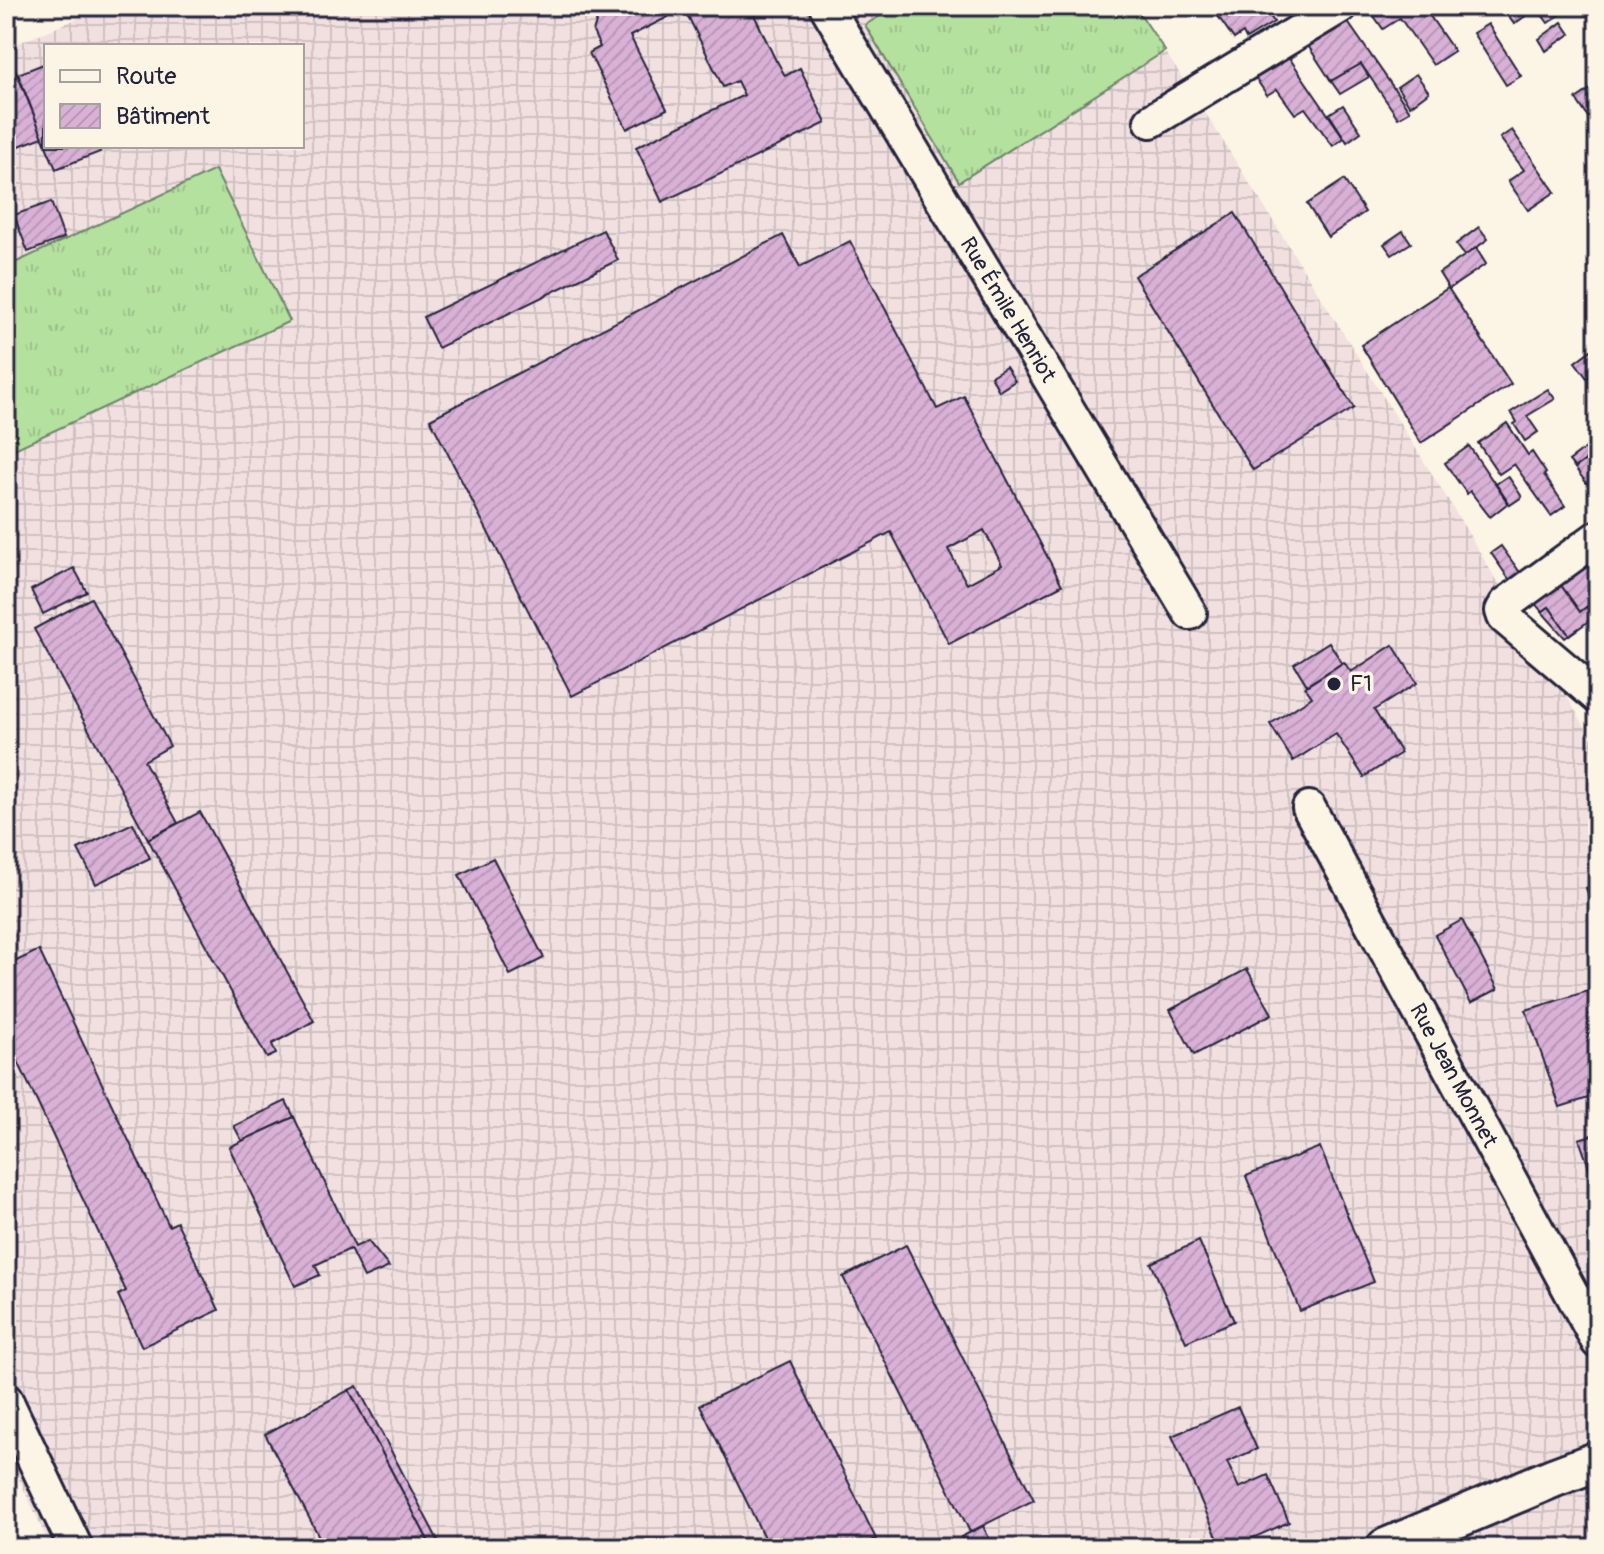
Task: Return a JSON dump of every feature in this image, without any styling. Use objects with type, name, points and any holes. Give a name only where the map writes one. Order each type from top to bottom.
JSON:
[{"type":"street","name":"Rue Émile Henriot","points":[[826,6],[1190,613]]},
{"type":"street","points":[[1151,121],[1341,6]]},
{"type":"street","points":[[1598,537],[1506,604],[1502,611],[1504,617],[1598,697]]},
{"type":"street","name":"Rue Jean Monnet","points":[[1309,808],[1598,1342]]},
{"type":"street","points":[[6,1400],[76,1548]]},
{"type":"street","points":[[1386,1548],[1598,1461]]},
{"type":"shaded area","points":[[108,6],[1135,6],[1447,498],[1598,748],[1598,1548],[51,1548],[6,1451],[6,48]]},
{"type":"green space","points":[[897,6],[1135,6],[1165,51],[959,182],[865,25]]},
{"type":"green space","points":[[215,170],[290,321],[6,453],[6,267]]},
{"type":"building","points":[[615,6],[662,6],[668,17],[630,36],[667,109],[627,129],[589,53],[600,47],[593,32],[598,16]]},
{"type":"building","points":[[683,6],[750,6],[785,76],[800,68],[826,123],[662,202],[636,147],[744,95],[737,81],[723,87]]},
{"type":"building","points":[[1211,6],[1263,6],[1274,22],[1246,39],[1243,33],[1234,39]]},
{"type":"building","points":[[1367,6],[1423,6],[1454,51],[1433,65],[1400,18],[1383,29]]},
{"type":"building","points":[[1501,6],[1564,6],[1567,10],[1548,23],[1537,8],[1514,24]]},
{"type":"building","points":[[1345,18],[1410,111],[1398,118],[1361,64],[1331,81],[1305,41]]},
{"type":"building","points":[[1562,22],[1570,34],[1546,51],[1539,39]]},
{"type":"building","points":[[1488,24],[1521,76],[1506,85],[1473,33]]},
{"type":"building","points":[[1286,53],[1344,138],[1333,146],[1305,108],[1295,114],[1277,89],[1267,95],[1252,73]]},
{"type":"building","points":[[11,59],[43,137],[6,151],[6,61]]},
{"type":"building","points":[[44,64],[44,140],[18,74]]},
{"type":"building","points":[[1361,64],[1369,77],[1340,94],[1331,81]]},
{"type":"building","points":[[1416,74],[1429,92],[1410,106],[1397,87]]},
{"type":"building","points":[[1598,84],[1598,132],[1576,99]]},
{"type":"building","points":[[1343,105],[1361,132],[1347,142],[1329,114]]},
{"type":"building","points":[[1512,130],[1555,192],[1528,210],[1508,181],[1524,170],[1500,138]]},
{"type":"building","points":[[47,148],[99,148],[100,152],[56,169]]},
{"type":"building","points":[[1344,180],[1365,212],[1328,237],[1307,204]]},
{"type":"building","points":[[51,202],[64,238],[28,252],[14,215]]},
{"type":"building","points":[[1235,213],[1354,408],[1253,470],[1134,276]]},
{"type":"building","points":[[1479,227],[1488,239],[1465,256],[1456,244]]},
{"type":"building","points":[[603,230],[618,260],[438,348],[423,317]]},
{"type":"building","points":[[1403,231],[1411,243],[1392,255],[1384,244]]},
{"type":"building","points":[[783,235],[800,267],[850,241],[937,409],[964,396],[1062,585],[949,644],[891,532],[572,696],[430,419]],"holes":[[[984,530],[1002,565],[967,584],[948,549]]]},
{"type":"building","points":[[1476,248],[1486,264],[1449,289],[1439,273]]},
{"type":"building","points":[[1448,288],[1511,384],[1421,443],[1361,345]]},
{"type":"building","points":[[1591,350],[1598,360],[1598,369],[1587,378],[1575,362]]},
{"type":"building","points":[[1006,367],[1015,381],[999,391],[991,376]]},
{"type":"building","points":[[1548,389],[1555,399],[1527,416],[1538,432],[1525,441],[1514,424],[1517,422],[1511,412]]},
{"type":"building","points":[[1507,423],[1528,455],[1532,452],[1565,506],[1551,516],[1514,464],[1499,474],[1478,443]]},
{"type":"building","points":[[1595,441],[1598,451],[1575,468],[1569,461]]},
{"type":"building","points":[[1469,446],[1508,503],[1490,517],[1470,491],[1467,494],[1445,463]]},
{"type":"building","points":[[1598,451],[1598,498],[1575,468]]},
{"type":"building","points":[[1508,476],[1522,497],[1510,505],[1496,484]]},
{"type":"building","points":[[1501,546],[1524,578],[1513,585],[1491,553]]},
{"type":"building","points":[[1588,564],[1598,576],[1598,598],[1580,612],[1560,584]]},
{"type":"building","points":[[74,568],[87,592],[43,614],[31,590]]},
{"type":"building","points":[[1560,584],[1580,612],[1586,607],[1596,616],[1569,635],[1549,607],[1542,612],[1534,602]]},
{"type":"building","points":[[91,598],[170,746],[144,761],[178,823],[148,839],[34,629]]},
{"type":"building","points":[[1549,607],[1569,635],[1565,638],[1542,612]]},
{"type":"building","points":[[1329,642],[1342,663],[1307,685],[1294,664]]},
{"type":"building","points":[[1393,645],[1417,683],[1374,710],[1401,753],[1364,777],[1336,734],[1293,761],[1270,724],[1312,697],[1305,687],[1344,662],[1351,672]]},
{"type":"building","points":[[200,812],[314,1021],[272,1044],[276,1054],[267,1058],[148,839]]},
{"type":"building","points":[[133,823],[150,858],[96,884],[78,849]]},
{"type":"building","points":[[493,858],[544,958],[510,975],[459,875]]},
{"type":"building","points":[[1598,884],[1598,922],[1586,888]]},
{"type":"building","points":[[1462,920],[1498,989],[1471,1003],[1435,935]]},
{"type":"building","points":[[39,950],[169,1226],[177,1222],[219,1310],[142,1347],[118,1295],[126,1291],[6,1036],[6,966]]},
{"type":"building","points":[[1247,969],[1272,1014],[1194,1055],[1170,1010]]},
{"type":"building","points":[[1598,988],[1598,1095],[1560,1107],[1526,1010]]},
{"type":"building","points":[[286,1101],[294,1117],[242,1141],[234,1126]]},
{"type":"building","points":[[294,1117],[355,1247],[368,1241],[389,1267],[364,1278],[350,1249],[315,1265],[320,1275],[295,1286],[229,1147]]},
{"type":"building","points":[[1598,1133],[1598,1193],[1579,1139]]},
{"type":"building","points":[[1320,1147],[1374,1282],[1300,1311],[1246,1176]]},
{"type":"building","points":[[1199,1241],[1234,1321],[1186,1342],[1151,1263]]},
{"type":"building","points":[[906,1245],[1034,1500],[970,1532],[843,1277]]},
{"type":"building","points":[[790,1361],[876,1539],[858,1548],[769,1548],[700,1405]]},
{"type":"building","points":[[357,1386],[442,1548],[432,1548],[349,1390]]},
{"type":"building","points":[[349,1390],[432,1548],[325,1548],[265,1434]]},
{"type":"building","points":[[1238,1407],[1257,1449],[1227,1462],[1239,1488],[1268,1475],[1289,1522],[1230,1548],[1222,1548],[1172,1436]]},
{"type":"building","points":[[983,1526],[994,1548],[967,1548],[961,1537]]},
{"type":"place","name":"F1","points":[[1334,684]]}]
